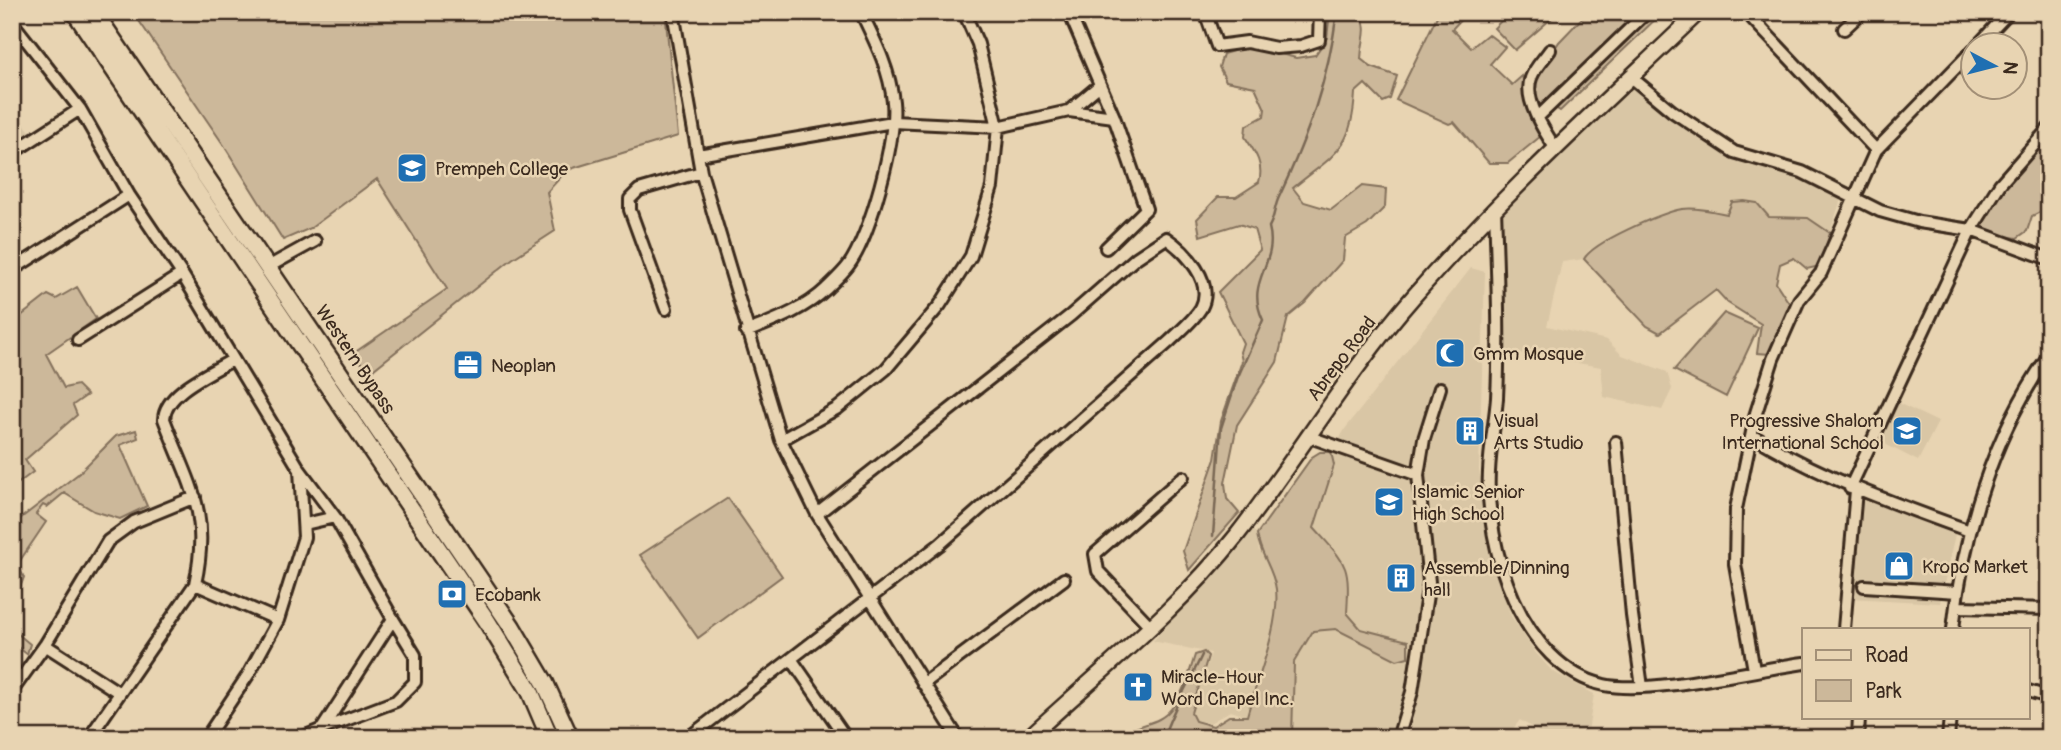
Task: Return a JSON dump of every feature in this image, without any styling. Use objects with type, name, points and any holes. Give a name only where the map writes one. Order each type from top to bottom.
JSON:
[{"type":"highway","name":"Western Bypass","points":[[75,12],[508,653],[530,691],[550,738]]},
{"type":"highway","name":"Western Bypass","points":[[94,12],[521,641],[545,683],[570,738]]},
{"type":"highway","points":[[508,653],[521,641]]},
{"type":"main road","name":"Abrepo Road","points":[[1028,738],[1151,627],[1204,574],[1236,536],[1307,436],[1412,298],[1494,207],[1699,12]]},
{"type":"street","points":[[673,12],[701,173],[780,440],[817,514],[958,738]]},
{"type":"street","points":[[746,332],[783,317],[824,292],[849,265],[874,202],[893,122],[893,101],[883,59],[861,12]]},
{"type":"street","points":[[780,440],[863,391],[886,369],[940,304],[971,256],[992,187],[998,127],[978,44],[964,12]]},
{"type":"street","points":[[1069,12],[1114,117],[1146,209],[1106,248]]},
{"type":"street","points":[[1205,12],[1217,46],[1247,42],[1276,48],[1301,46],[1319,40],[1320,12]]},
{"type":"street","points":[[1538,117],[1647,12]]},
{"type":"street","points":[[1746,12],[1876,150]]},
{"type":"street","points":[[1844,29],[1862,12]]},
{"type":"street","points":[[1990,32],[2009,12]]},
{"type":"street","points":[[12,22],[80,109],[129,195],[182,274],[300,470],[335,517],[415,655],[415,682],[396,701],[301,738]]},
{"type":"street","points":[[1550,50],[1530,79],[1529,90],[1538,117],[1556,149]]},
{"type":"street","points":[[1754,670],[1735,564],[1736,509],[1756,413],[1773,359],[1799,300],[1821,273],[1876,150],[1960,63]]},
{"type":"street","points":[[1630,78],[1718,144],[1802,172],[1852,199],[1919,222],[1971,230],[2049,259]]},
{"type":"street","points":[[1069,111],[1100,85]]},
{"type":"street","points":[[12,153],[80,109]]},
{"type":"street","points":[[698,155],[893,122],[998,127],[1069,111],[1114,117]]},
{"type":"street","points":[[1844,628],[1853,489],[1971,230],[2000,184],[2049,128]]},
{"type":"street","points":[[666,309],[630,210],[630,198],[639,190],[701,173]]},
{"type":"street","points":[[12,270],[129,195]]},
{"type":"street","points":[[1494,207],[1496,399],[1489,474],[1492,534],[1499,560],[1525,621],[1545,649],[1583,677],[1604,685],[1642,687],[1802,663]]},
{"type":"street","points":[[688,738],[940,545],[1170,341],[1201,307],[1205,294],[1194,267],[1184,253],[1166,238],[1136,258],[1071,315],[817,514]]},
{"type":"street","points":[[268,267],[315,241]]},
{"type":"street","points":[[78,340],[182,274]]},
{"type":"street","points":[[1953,628],[1970,531],[2008,424],[2049,355]]},
{"type":"street","points":[[89,738],[118,692],[195,584],[202,540],[195,497],[164,419],[164,409],[172,399],[232,360]]},
{"type":"street","points":[[1398,738],[1412,692],[1429,582],[1418,475],[1424,439],[1440,388]]},
{"type":"street","points":[[1307,436],[1418,475]]},
{"type":"street","points":[[1753,436],[1794,461],[1853,489],[1970,531]]},
{"type":"street","points":[[1616,442],[1632,615],[1642,687]]},
{"type":"street","points":[[206,738],[248,675],[278,620],[301,552],[305,524],[300,470]]},
{"type":"street","points":[[1151,627],[1098,571],[1095,554],[1183,477]]},
{"type":"street","points":[[12,691],[45,645],[113,536],[152,513],[195,497]]},
{"type":"street","points":[[305,524],[335,517]]},
{"type":"street","points":[[923,684],[1064,579]]},
{"type":"street","points":[[195,584],[278,620]]},
{"type":"street","points":[[1864,586],[1958,592]]},
{"type":"street","points":[[1956,607],[2049,609]]},
{"type":"street","points":[[322,729],[393,620]]},
{"type":"street","points":[[45,645],[118,692]]},
{"type":"street","points":[[792,660],[846,738]]},
{"type":"street","points":[[2030,692],[2049,697]]},
{"type":"street","points":[[1858,738],[1859,718]]},
{"type":"street","points":[[1948,738],[1950,718]]},
{"type":"shaded area","points":[[1632,89],[1653,99],[1700,140],[1745,164],[1775,168],[1841,199],[1830,233],[1808,218],[1769,217],[1757,203],[1727,214],[1682,209],[1589,250],[1584,259],[1562,262],[1547,326],[1607,340],[1622,355],[1667,372],[1672,389],[1662,410],[1604,397],[1601,367],[1501,350],[1498,216]]},
{"type":"shaded area","points":[[12,109],[33,135],[12,148]]},
{"type":"shaded area","name":"Islamic Senior High School","points":[[1471,268],[1485,272],[1479,470],[1496,570],[1511,616],[1535,652],[1552,671],[1594,694],[1587,738],[1549,738],[1520,720],[1506,738],[1239,738],[1244,715],[1230,711],[1210,723],[1189,719],[1211,653],[1153,641],[1252,530],[1257,534],[1259,552],[1329,458],[1345,429]]},
{"type":"shaded area","name":"Progressive Shalom International School","points":[[1894,401],[1938,422],[1918,461],[1877,440]]},
{"type":"shaded area","name":"Kropo Market","points":[[1857,497],[1955,534],[1940,603],[1849,598]]},
{"type":"green space","name":"Prempeh College","points":[[133,12],[665,12],[678,136],[567,170],[547,192],[555,231],[512,259],[369,373],[354,353],[447,289],[377,179],[311,228],[283,240],[223,144]]},
{"type":"green space","points":[[1330,12],[1361,12],[1365,31],[1361,59],[1371,67],[1397,76],[1390,99],[1383,102],[1365,84],[1355,93],[1350,128],[1345,140],[1330,158],[1293,188],[1304,202],[1331,210],[1362,186],[1386,189],[1385,207],[1367,225],[1345,238],[1343,260],[1305,303],[1288,317],[1277,362],[1237,425],[1225,483],[1227,499],[1239,513],[1189,570],[1183,551],[1215,459],[1221,421],[1242,361],[1240,352],[1243,343],[1218,292],[1260,250],[1254,229],[1239,224],[1200,236],[1197,219],[1218,197],[1236,197],[1259,182],[1260,176],[1258,158],[1245,137],[1246,126],[1264,116],[1265,109],[1255,87],[1226,81],[1219,67],[1223,54],[1250,46],[1296,58],[1315,55],[1327,38]]},
{"type":"green space","points":[[1439,12],[1468,12],[1452,29],[1471,48],[1488,34],[1505,47],[1490,64],[1512,85],[1522,76],[1541,136],[1508,163],[1489,163],[1454,122],[1449,124],[1396,100]]},
{"type":"green space","points":[[1510,12],[1559,12],[1515,50],[1494,28]]},
{"type":"green space","points":[[1581,12],[1640,12],[1541,108],[1532,83],[1559,42],[1584,16]]},
{"type":"green space","points":[[1651,12],[1663,12],[1560,111],[1557,109],[1559,100]]},
{"type":"green space","points":[[2038,148],[2048,158],[2041,169],[2045,180],[2049,178],[2049,196],[2044,210],[2032,216],[2027,231],[2017,238],[1993,234],[1981,224],[2007,184]]},
{"type":"green space","points":[[1732,202],[1757,203],[1769,217],[1808,218],[1830,233],[1820,266],[1807,269],[1794,258],[1780,264],[1776,283],[1791,306],[1771,354],[1757,353],[1761,324],[1728,303],[1716,290],[1660,333],[1647,326],[1584,259],[1613,237],[1659,216],[1682,209],[1727,214]]},
{"type":"green space","points":[[77,287],[96,319],[46,354],[64,388],[77,385],[87,395],[73,405],[77,415],[25,460],[33,472],[12,488],[12,323],[48,295],[56,299]]},
{"type":"green space","points":[[1724,313],[1758,328],[1726,397],[1674,370]]},
{"type":"green space","points":[[136,430],[138,438],[120,445],[147,506],[120,519],[94,511],[64,493],[47,507],[43,505],[36,514],[46,522],[17,565],[24,577],[12,609],[12,525],[78,474],[116,436]]},
{"type":"green space","points":[[1320,452],[1331,452],[1334,465],[1314,528],[1344,566],[1348,584],[1347,613],[1361,629],[1408,641],[1408,657],[1397,660],[1336,629],[1313,631],[1294,662],[1292,738],[1126,738],[1133,730],[1159,719],[1172,708],[1182,691],[1195,655],[1204,652],[1208,656],[1191,713],[1195,721],[1213,726],[1229,716],[1247,716],[1267,652],[1276,604],[1274,581],[1257,534],[1312,457]]},
{"type":"green space","points":[[728,498],[782,576],[698,638],[640,555]]},
{"type":"green space","points":[[12,629],[30,644],[27,654],[12,643]]},
{"type":"waterway","points":[[1213,536],[1221,428],[1237,379],[1263,320],[1257,294],[1270,252],[1269,227],[1316,107],[1337,12]]},
{"type":"waterway","points":[[1163,738],[1202,655]]},
{"type":"place","name":"Prempeh College","points":[[412,168]]},
{"type":"place","name":"Gmm Mosque","points":[[1450,353]]},
{"type":"place","name":"Neoplan","points":[[468,365]]},
{"type":"place","name":"Visual Arts Studio","points":[[1470,431]]},
{"type":"place","name":"Progressive Shalom International School","points":[[1907,431]]},
{"type":"place","name":"Islamic Senior High School","points":[[1389,502]]},
{"type":"place","name":"Kropo Market","points":[[1899,566]]},
{"type":"place","name":"Assemble/Dinning hall","points":[[1401,578]]},
{"type":"place","name":"Ecobank","points":[[452,594]]},
{"type":"place","name":"Miracle-Hour Word Chapel Inc.","points":[[1138,687]]}]
